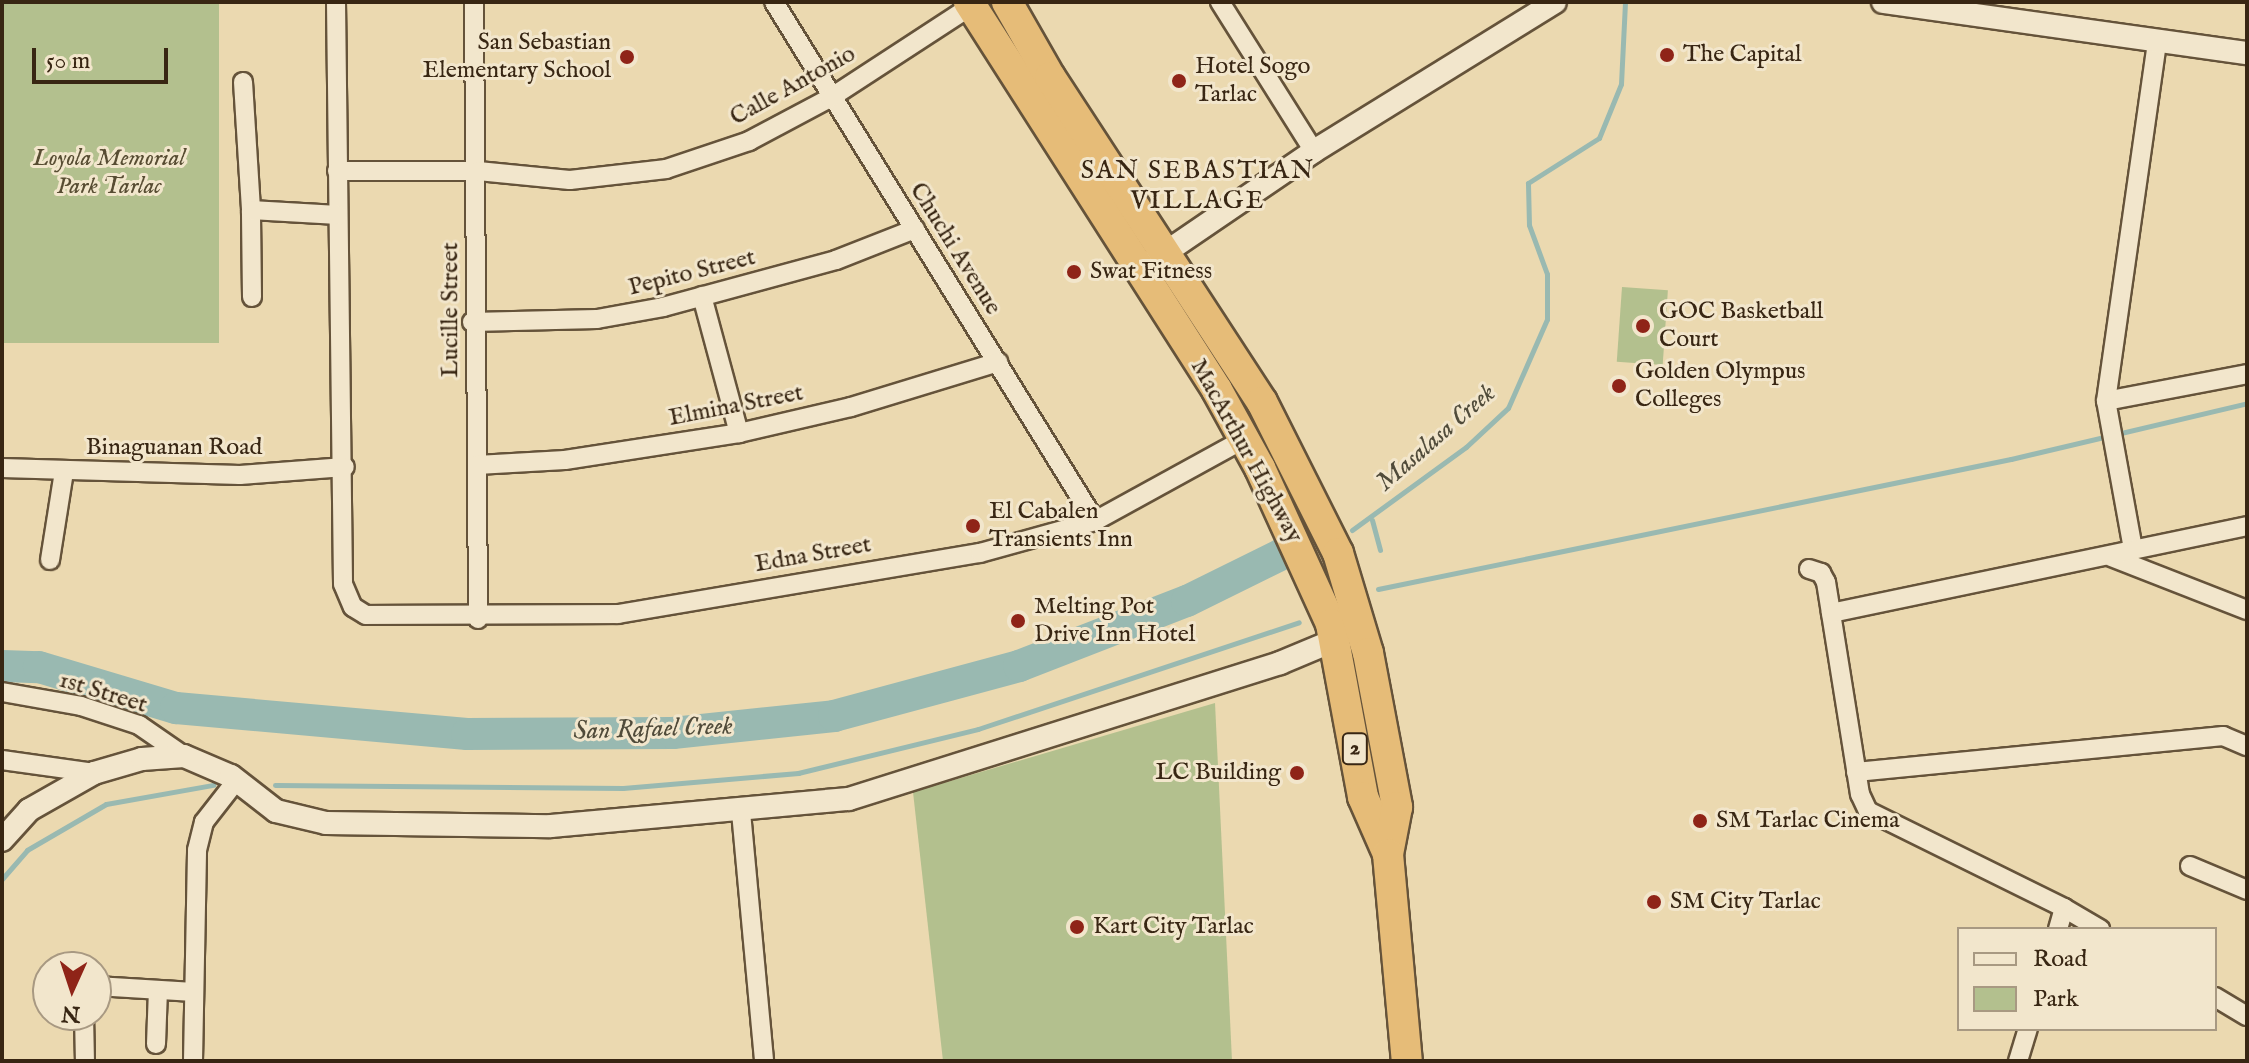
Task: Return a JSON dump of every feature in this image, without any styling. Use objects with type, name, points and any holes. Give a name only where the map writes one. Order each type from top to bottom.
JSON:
[{"type":"highway","name":"MacArthur Highway","points":[[1007,2],[1050,77],[1262,402],[1324,517],[1347,575],[1368,653],[1397,807],[1388,854],[1407,1061]]},
{"type":"highway","name":"MacArthur Highway","points":[[970,4],[1244,439],[1312,575],[1335,640],[1363,797],[1388,854]]},
{"type":"street","points":[[336,2],[345,467]]},
{"type":"street","name":"Lucille Street","points":[[474,2],[478,171],[472,322],[478,619]]},
{"type":"street","name":"Chuchi Avenue","points":[[774,2],[830,98],[915,229],[1095,521]]},
{"type":"street","points":[[1139,271],[1314,151],[1555,2]]},
{"type":"street","points":[[1883,2],[2247,53]]},
{"type":"street","name":"Calle Antonio","points":[[337,171],[478,171],[570,180],[666,169],[749,141],[830,98],[970,4]]},
{"type":"street","points":[[1228,5],[1314,151]]},
{"type":"street","points":[[2133,549],[2107,407],[2157,42]]},
{"type":"street","points":[[243,82],[251,210],[252,297]]},
{"type":"street","points":[[251,210],[338,215]]},
{"type":"street","name":"Pepito Street","points":[[472,322],[597,319],[702,296],[836,260],[915,229]]},
{"type":"street","points":[[702,296],[739,433]]},
{"type":"street","name":"Elmina Street","points":[[477,465],[565,460],[739,433],[851,407],[998,362]]},
{"type":"street","points":[[2107,407],[2247,374]]},
{"type":"street","name":"Edna Street","points":[[345,467],[343,584],[353,607],[366,615],[478,619],[618,614],[708,600],[765,586],[980,553],[1095,521],[1244,439]]},
{"type":"street","name":"Binaguanan Road","points":[[2,468],[240,475],[345,467]]},
{"type":"street","points":[[50,560],[64,472]]},
{"type":"street","points":[[1831,613],[2111,557],[2133,549],[2247,526]]},
{"type":"street","points":[[2111,557],[2247,610]]},
{"type":"street","points":[[1809,569],[1824,577],[1863,803],[1875,817],[2064,908],[2097,927]]},
{"type":"street","points":[[2,840],[29,810],[94,773],[142,759],[184,756],[236,781],[276,811],[326,823],[522,827],[741,812],[849,799],[1280,663],[1335,640]]},
{"type":"street","name":"1st Street","points":[[2,692],[81,706],[139,725],[184,756]]},
{"type":"street","points":[[1856,772],[2223,736],[2247,746]]},
{"type":"street","points":[[2,760],[94,773]]},
{"type":"street","points":[[193,1061],[197,850],[204,822],[236,781]]},
{"type":"street","points":[[741,812],[764,1061]]},
{"type":"street","points":[[2190,866],[2247,890]]},
{"type":"street","points":[[2059,927],[2064,908]]},
{"type":"street","points":[[112,987],[194,992]]},
{"type":"street","points":[[156,1044],[158,990]]},
{"type":"street","points":[[2217,998],[2247,1016]]},
{"type":"street","points":[[84,1031],[85,1061]]},
{"type":"street","points":[[2018,1061],[2027,1031]]},
{"type":"green space","name":"Loyola Memorial Park Tarlac","points":[[2,2],[219,2],[219,343],[2,343]]},
{"type":"green space","name":"GOC Basketball Court","points":[[1622,287],[1668,290],[1663,365],[1617,362]]},
{"type":"green space","name":"Kart City Tarlac","points":[[1215,703],[1232,1061],[943,1061],[913,792]]},
{"type":"waterway","name":"Masalasa Creek","points":[[1352,530],[1466,447],[1508,408],[1547,319],[1547,274],[1529,225],[1528,183],[1599,138],[1621,84],[1625,2]]},
{"type":"waterway","points":[[1378,589],[2011,459],[2247,403]]},
{"type":"waterway","points":[[1372,520],[1380,550]]},
{"type":"waterway","name":"San Rafael Creek","points":[[2,666],[39,667],[176,708],[467,734],[673,733],[834,716],[1019,666],[1187,601],[1280,555]]},
{"type":"waterway","points":[[275,785],[623,788],[798,773],[978,729],[1299,622]]},
{"type":"waterway","points":[[2,879],[27,850],[106,804],[213,785]]},
{"type":"place","name":"The Capital","points":[[1667,55]]},
{"type":"place","name":"San Sebastian Elementary School","points":[[627,57]]},
{"type":"place","name":"Hotel Sogo Tarlac","points":[[1179,81]]},
{"type":"place","name":"Swat Fitness","points":[[1074,272]]},
{"type":"place","name":"GOC Basketball Court","points":[[1643,326]]},
{"type":"place","name":"Golden Olympus Colleges","points":[[1619,386]]},
{"type":"place","name":"El Cabalen Transients Inn","points":[[973,526]]},
{"type":"place","name":"Melting Pot Drive Inn Hotel","points":[[1018,621]]},
{"type":"place","name":"LC Building","points":[[1297,773]]},
{"type":"place","name":"SM Tarlac Cinema","points":[[1700,821]]},
{"type":"place","name":"SM City Tarlac","points":[[1654,902]]},
{"type":"place","name":"Kart City Tarlac","points":[[1077,927]]},
{"type":"district","name":"SAN SEBASTIAN VILLAGE","points":[[1198,186]]}]
